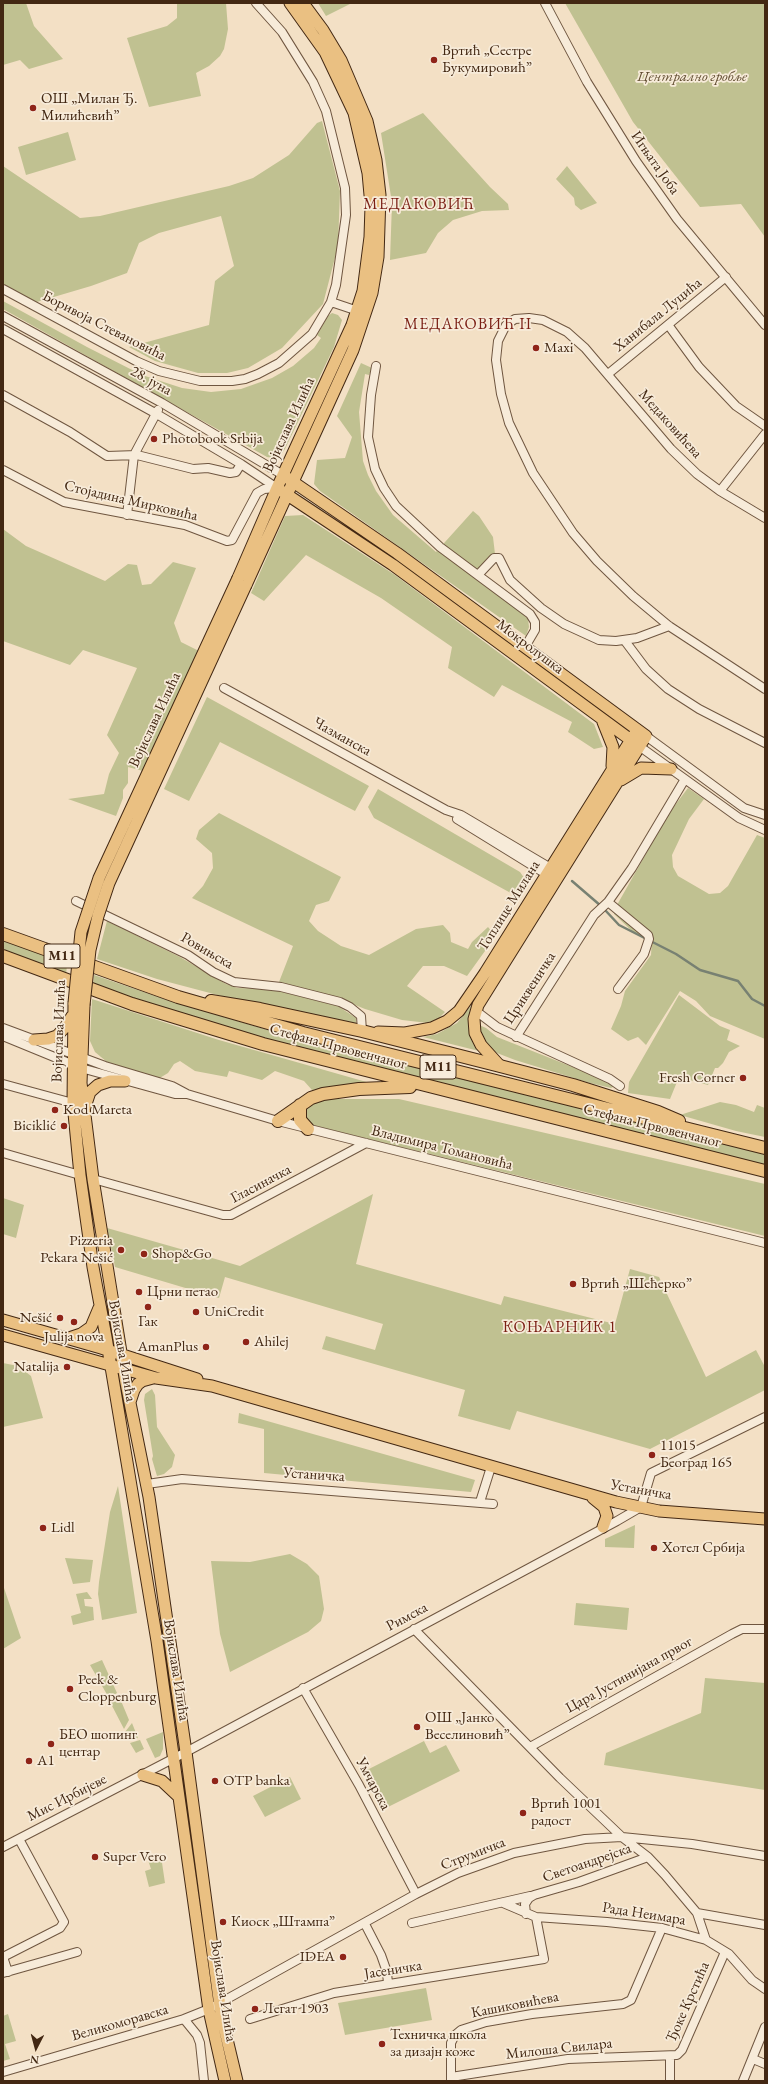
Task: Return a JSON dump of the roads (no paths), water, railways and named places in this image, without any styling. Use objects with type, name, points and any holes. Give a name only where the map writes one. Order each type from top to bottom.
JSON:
[{"type":"highway","name":"Стефана Првовенчаног","points":[[3,934],[178,997],[303,1033],[765,1148]]},
{"type":"highway","name":"Стефана Првовенчаног","points":[[3,956],[65,980],[188,1022],[263,1044],[428,1087],[765,1171]]},
{"type":"highway","points":[[178,997],[260,1009],[362,1031],[500,1066],[573,1085],[642,1106],[666,1115],[700,1132]]},
{"type":"highway","points":[[278,1121],[311,1098],[340,1091],[428,1087]]},
{"type":"highway","points":[[300,1105],[300,1120],[308,1129]]},
{"type":"main road","name":"Војислава Илића","points":[[225,2081],[209,2009],[157,1641],[108,1351],[99,1308],[80,1175],[72,1103],[77,1061],[77,1007],[81,932],[99,878],[242,581],[293,482],[333,397],[361,313],[371,220],[368,173],[364,148],[354,113],[332,64],[315,36],[290,3]]},
{"type":"main road","name":"Војислава Илића","points":[[242,581],[276,488],[339,354],[372,293],[380,246],[381,206],[376,160],[366,121],[351,80],[331,43],[303,3]]},
{"type":"main road","name":"Мокролушка","points":[[283,475],[398,553],[642,733]]},
{"type":"main road","name":"Мокролушка","points":[[276,488],[393,565],[635,743]]},
{"type":"main road","points":[[602,719],[613,747],[611,771]]},
{"type":"main road","name":"Топлице Милана","points":[[553,874],[611,771],[642,733]]},
{"type":"main road","name":"Топлице Милана","points":[[362,1031],[409,1032],[440,1025],[459,1011],[489,976],[553,874],[617,782],[635,743]]},
{"type":"main road","points":[[617,782],[641,768],[649,766],[671,769]]},
{"type":"main road","name":"Топлице Милана","points":[[489,976],[476,1011],[474,1030],[478,1040],[500,1066]]},
{"type":"main road","points":[[34,1040],[48,1039],[57,1036],[66,1026],[77,1007]]},
{"type":"main road","name":"Војислава Илића","points":[[77,1061],[93,1179],[121,1355],[147,1484],[186,1752],[220,2004],[226,2042],[237,2081]]},
{"type":"main road","points":[[84,1111],[90,1092],[98,1085],[110,1081],[125,1081]]},
{"type":"main road","points":[[69,1338],[85,1332],[91,1327],[99,1308]]},
{"type":"main road","name":"Устаничка","points":[[3,1320],[69,1338],[195,1378],[212,1386]]},
{"type":"main road","name":"Устаничка","points":[[3,1335],[156,1378],[212,1386],[589,1495],[641,1507],[680,1513],[765,1518]]},
{"type":"main road","points":[[130,1405],[134,1390],[138,1384],[147,1379],[156,1378]]},
{"type":"main road","points":[[589,1495],[604,1507],[607,1516],[603,1528]]},
{"type":"main road","points":[[143,1775],[162,1781],[178,1796]]},
{"type":"street","name":"Боривоја Стевановића","points":[[3,289],[136,361],[170,374],[210,382],[245,379],[279,363],[312,334],[331,302],[342,253],[346,215],[345,188],[340,162],[326,111],[313,82],[282,32],[256,3]]},
{"type":"street","name":"Игњата Јоба","points":[[545,3],[616,132],[677,219],[765,324]]},
{"type":"street","name":"Ханибала Луцића","points":[[608,374],[669,326],[726,278]]},
{"type":"street","points":[[331,302],[361,313]]},
{"type":"street","name":"28. јуна","points":[[3,316],[162,403],[283,475]]},
{"type":"street","name":"Медаковићева","points":[[765,518],[720,491],[697,474],[671,449],[608,374],[585,348],[568,332],[543,320],[525,318],[509,322],[502,331],[498,340],[496,360],[501,394],[509,423],[533,473],[573,533],[597,561],[628,591],[669,626],[765,689]]},
{"type":"street","points":[[669,326],[699,367],[736,406],[765,426]]},
{"type":"street","name":"28. јуна","points":[[3,329],[155,413],[241,464],[276,488]]},
{"type":"street","name":"Мокролушка","points":[[376,366],[371,395],[368,437],[379,479],[396,506],[414,524],[455,559],[532,616],[535,622],[535,630],[525,647]]},
{"type":"street","points":[[3,395],[70,432],[106,456],[134,455],[193,469],[208,468],[230,473],[236,472],[241,464]]},
{"type":"street","points":[[127,515],[134,455],[155,413],[162,403]]},
{"type":"street","points":[[720,491],[765,434]]},
{"type":"street","name":"Стојадина Мирковића","points":[[3,470],[64,502],[185,525],[227,542],[232,540],[257,493],[264,489],[276,488]]},
{"type":"street","points":[[478,575],[494,558],[499,558],[510,580],[541,608],[564,624],[599,640],[625,641],[647,636],[669,626]]},
{"type":"street","points":[[625,641],[646,669],[668,689],[700,709],[765,743]]},
{"type":"street","name":"Чазманска","points":[[224,688],[446,810],[461,815],[553,874]]},
{"type":"street","name":"Мокролушка","points":[[642,733],[744,808],[765,815]]},
{"type":"street","name":"Мокролушка","points":[[635,743],[746,823],[765,830]]},
{"type":"street","name":"Цриквеничка","points":[[620,1086],[610,1078],[516,1037],[594,915],[608,902],[632,868],[685,779]]},
{"type":"street","name":"Ровињска","points":[[76,902],[188,955],[212,972],[234,982],[281,987],[340,1002],[350,1007],[361,1016],[362,1031]]},
{"type":"street","points":[[608,902],[648,935],[649,939],[644,954],[618,988]]},
{"type":"street","points":[[476,1011],[486,1021],[516,1037]]},
{"type":"street","name":"Владимира Томановића","points":[[3,1028],[34,1040],[77,1061],[125,1081],[175,1094],[187,1094]]},
{"type":"street","name":"Владимира Томановића","points":[[3,1036],[77,1061],[105,1066],[172,1086],[187,1094],[278,1121],[765,1243]]},
{"type":"street","points":[[3,1084],[72,1103]]},
{"type":"street","name":"Гласиначка","points":[[93,1179],[223,1215],[231,1215],[238,1213],[366,1143]]},
{"type":"street","points":[[3,1153],[80,1175]]},
{"type":"street","points":[[641,1507],[651,1473],[765,1416]]},
{"type":"street","points":[[480,1502],[491,1467]]},
{"type":"street","name":"Устаничка","points":[[147,1484],[170,1480],[493,1504]]},
{"type":"street","name":"Римска","points":[[186,1752],[641,1507]]},
{"type":"street","points":[[414,1629],[530,1747],[622,1837],[648,1857],[697,1913],[706,1940]]},
{"type":"street","name":"Цара Јустинијана првог","points":[[530,1747],[742,1629],[765,1629]]},
{"type":"street","name":"Умчарска","points":[[303,1688],[359,1785],[416,1894]]},
{"type":"street","name":"Мис Ирбијеве","points":[[3,1847],[186,1752]]},
{"type":"street","name":"Струмичка","points":[[220,2004],[365,1924],[416,1894],[458,1873],[514,1853],[585,1839],[622,1837],[696,1844],[765,1856]]},
{"type":"street","points":[[19,1839],[64,1922],[60,1928],[3,1957],[6,1972],[77,1952]]},
{"type":"street","name":"Светоандрејска","points":[[412,1923],[534,1895],[579,1882],[648,1857]]},
{"type":"street","name":"Светоандрејска","points":[[526,1914],[525,1904],[528,1898],[534,1895]]},
{"type":"street","name":"Рада Неимара","points":[[503,1903],[536,1917],[662,1928],[706,1940],[725,1952],[752,1980],[765,1989]]},
{"type":"street","points":[[697,1913],[765,1925]]},
{"type":"street","name":"Јасеничка","points":[[250,2019],[334,1993],[544,1959],[536,1917]]},
{"type":"street","points":[[365,1924],[381,1955],[388,1984]]},
{"type":"street","name":"Кашиковићева","points":[[451,2077],[451,2044],[455,2035],[461,2030],[486,2022],[532,2014],[629,2002],[632,1999],[662,1928]]},
{"type":"street","name":"Ђоке Крстића","points":[[670,2081],[670,2057],[677,2055],[682,2050],[725,1952]]},
{"type":"street","name":"Великоморавска","points":[[3,2072],[184,2018],[220,2004]]},
{"type":"street","points":[[184,2018],[197,2035],[200,2043],[204,2081]]},
{"type":"street","points":[[743,2081],[765,2027]]},
{"type":"street","name":"Милоша Свилара","points":[[451,2077],[568,2059],[627,2056],[670,2057]]},
{"type":"street","points":[[753,2059],[765,2064]]},
{"type":"waterway","points":[[572,881],[601,906]]},
{"type":"waterway","points":[[605,910],[619,925],[676,954],[700,970],[738,981],[752,999],[765,1006]]},
{"type":"place","name":"Вртић „Сестре Букумировић”","points":[[434,60]]},
{"type":"place","name":"ОШ „Милан Ђ. Милићевић”","points":[[33,108]]},
{"type":"place","name":"Maxi","points":[[536,348]]},
{"type":"place","name":"Photobook Srbija","points":[[154,439]]},
{"type":"place","name":"Fresh Corner","points":[[743,1078]]},
{"type":"place","name":"Kod Mareta","points":[[55,1110]]},
{"type":"place","name":"Biciklić","points":[[64,1126]]},
{"type":"place","name":"Pizzeria Pekara Nešić","points":[[121,1250]]},
{"type":"place","name":"Shop&Go","points":[[144,1254]]},
{"type":"place","name":"Вртић „Шећерко”","points":[[573,1284]]},
{"type":"place","name":"Црни петао","points":[[139,1292]]},
{"type":"place","name":"Гак","points":[[148,1307]]},
{"type":"place","name":"UniCredit","points":[[196,1312]]},
{"type":"place","name":"Nešić","points":[[60,1318]]},
{"type":"place","name":"Julija nova","points":[[74,1322]]},
{"type":"place","name":"Ahilej","points":[[246,1342]]},
{"type":"place","name":"AmanPlus","points":[[206,1347]]},
{"type":"place","name":"Natalija","points":[[67,1367]]},
{"type":"place","name":"11015 Београд 165","points":[[652,1455]]},
{"type":"place","name":"Lidl","points":[[43,1528]]},
{"type":"place","name":"Хотел Србија","points":[[654,1548]]},
{"type":"place","name":"Peek & Cloppenburg","points":[[70,1689]]},
{"type":"place","name":"ОШ „Јанко Веселиновић”","points":[[417,1727]]},
{"type":"place","name":"БЕО шопинг центар","points":[[51,1744]]},
{"type":"place","name":"A1","points":[[29,1761]]},
{"type":"place","name":"OTP banka","points":[[215,1781]]},
{"type":"place","name":"Вртић 1001 радост","points":[[523,1813]]},
{"type":"place","name":"Super Vero","points":[[95,1857]]},
{"type":"place","name":"Киоск „Штампа”","points":[[223,1922]]},
{"type":"place","name":"IDEA","points":[[343,1957]]},
{"type":"place","name":"Легат 1903","points":[[255,2009]]},
{"type":"place","name":"Техничка школа за дизајн коже","points":[[382,2044]]},
{"type":"district","name":"МЕДАКОВИЋ","points":[[419,205]]},
{"type":"district","name":"МЕДАКОВИЋ II","points":[[468,325]]},
{"type":"district","name":"КОЊАРНИК 1","points":[[560,1328]]},
{"type":"park label","name":"Централно гробље","points":[[692,77]]}]
